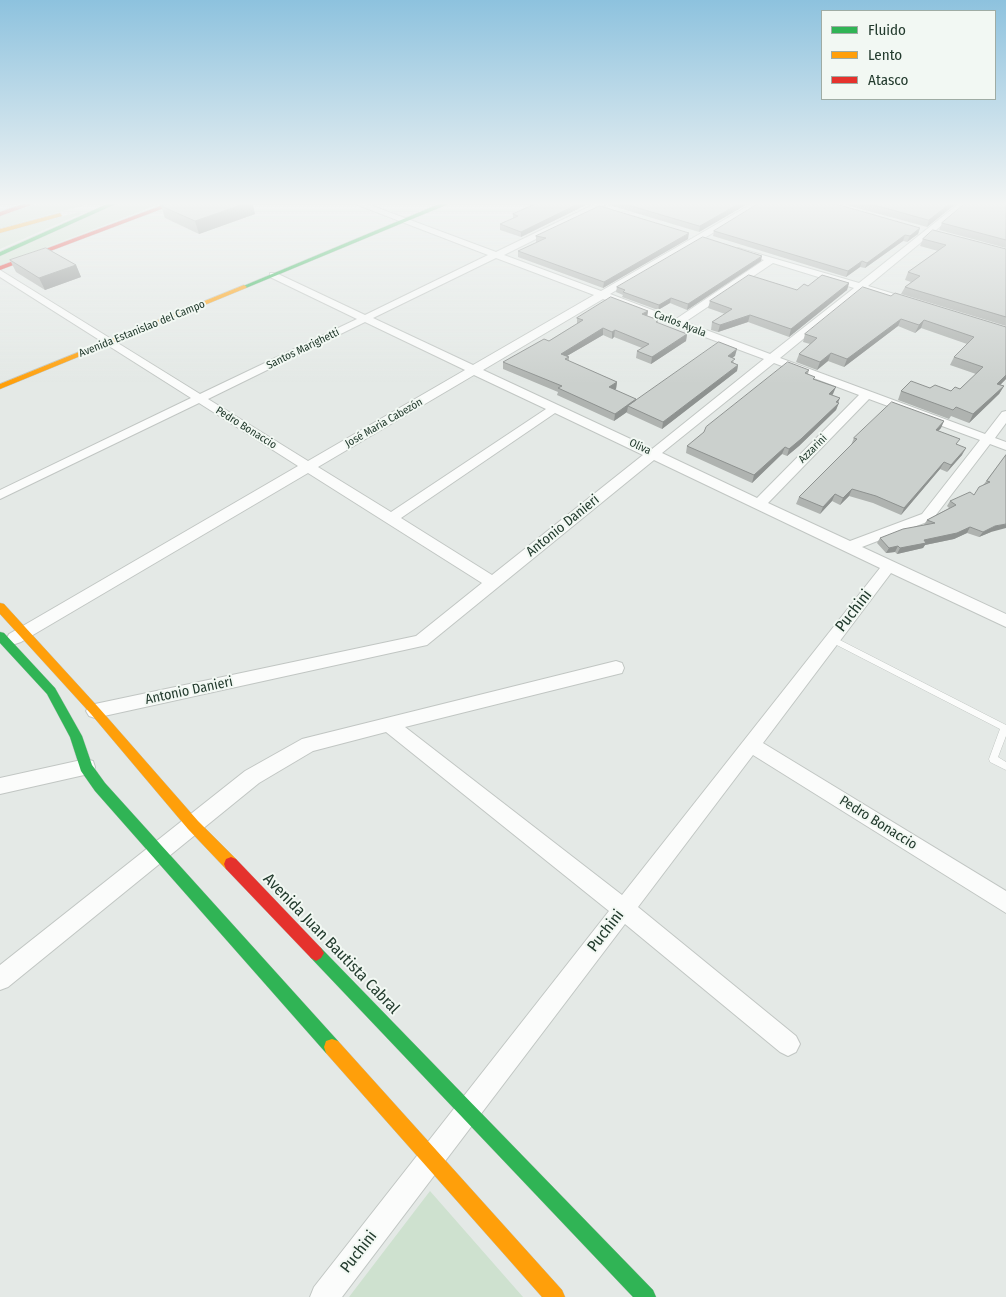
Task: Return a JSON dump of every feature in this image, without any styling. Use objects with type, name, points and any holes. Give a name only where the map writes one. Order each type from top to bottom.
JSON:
[{"type":"main road","points":[[0,268],[15,263]]},
{"type":"main road","name":"Avenida Estanislao del Campo","points":[[0,387],[302,263]]},
{"type":"main road","name":"Avenida Juan Bautista Cabral","points":[[0,607],[95,711],[193,825],[646,1297]]},
{"type":"main road","points":[[3,639],[51,691],[76,736],[86,767],[100,787],[555,1297]]},
{"type":"street","name":"Santos Marighetti","points":[[0,495],[482,263]]},
{"type":"street","name":"Carlos Ayala","points":[[514,263],[1006,446]]},
{"type":"street","name":"José Maria Cabezón","points":[[3,639],[25,633],[657,263]]},
{"type":"street","points":[[677,323],[767,263]]},
{"type":"street","points":[[783,263],[924,306]]},
{"type":"street","name":"Antonio Danieri","points":[[95,711],[421,641],[891,263]]},
{"type":"street","name":"Pedro Bonaccio","points":[[0,273],[493,583]]},
{"type":"street","name":"Oliva","points":[[272,275],[851,546],[1006,621]]},
{"type":"street","name":"Azzarini","points":[[759,504],[868,394]]},
{"type":"street","points":[[390,519],[555,408]]},
{"type":"street","points":[[851,546],[927,517],[1006,415]]},
{"type":"street","name":"Puchini","points":[[324,1297],[889,566]]},
{"type":"street","points":[[0,979],[252,777],[308,744],[616,668]]},
{"type":"street","points":[[388,724],[623,909],[788,1044]]},
{"type":"street","name":"Pedro Bonaccio","points":[[750,744],[1006,903]]},
{"type":"street","points":[[0,786],[86,767]]},
{"type":"lane","points":[[832,639],[1005,728],[993,758],[1006,766]]},
{"type":"green space","points":[[430,1191],[523,1297],[349,1297]]},
{"type":"building","points":[[14,263],[72,263],[76,265],[39,278]]},
{"type":"building","points":[[550,263],[638,263],[604,282]]},
{"type":"building","points":[[659,263],[752,263],[688,304],[671,298],[659,305],[623,292],[625,290],[617,287]]},
{"type":"building","points":[[820,263],[860,263],[848,271]]},
{"type":"building","points":[[921,263],[1006,263],[1006,317],[905,287],[920,276],[908,272]]},
{"type":"building","points":[[749,275],[797,290],[804,284],[808,286],[822,275],[849,283],[791,329],[750,315],[720,325],[712,322],[732,309],[710,301]]},
{"type":"building","points":[[863,287],[891,296],[895,293],[1006,327],[1006,375],[997,384],[1004,386],[973,414],[956,407],[953,410],[901,391],[911,381],[930,388],[935,385],[951,391],[955,387],[960,389],[983,367],[954,357],[974,337],[924,320],[919,325],[901,319],[847,359],[831,353],[820,362],[799,354],[817,338],[805,334]]},
{"type":"building","points":[[611,297],[648,311],[642,314],[658,320],[656,322],[687,334],[652,357],[637,351],[649,344],[615,330],[612,332],[603,328],[561,354],[569,357],[565,359],[617,382],[609,387],[636,399],[615,414],[558,388],[562,386],[503,362],[544,339],[549,341],[583,320],[577,318]]},
{"type":"building","points":[[719,342],[737,349],[728,356],[735,359],[731,362],[738,365],[663,422],[628,406]]},
{"type":"building","points":[[788,362],[809,370],[805,373],[815,377],[813,379],[836,387],[829,394],[840,398],[836,402],[839,403],[789,449],[785,447],[754,475],[687,446],[704,432],[706,427]]},
{"type":"building","points":[[892,402],[944,421],[936,430],[960,439],[956,444],[966,448],[951,465],[944,462],[904,508],[876,496],[852,489],[843,498],[835,494],[823,507],[799,497],[857,439],[854,438]]},
{"type":"building","points":[[1006,455],[1006,524],[995,526],[983,532],[970,527],[957,533],[924,540],[926,543],[900,548],[898,546],[889,548],[880,538],[903,529],[935,523],[927,520],[956,505],[950,501],[970,492],[974,495],[979,487],[990,482],[987,481]]},
{"type":"traffic: fast","points":[[244,287],[303,263]]},
{"type":"traffic: fast","points":[[0,636],[51,691],[76,736],[86,767],[100,787],[332,1047]]},
{"type":"traffic: fast","points":[[316,953],[646,1297]]},
{"type":"traffic: slow","points":[[0,387],[244,287]]},
{"type":"traffic: slow","points":[[0,607],[95,711],[193,825],[231,864]]},
{"type":"traffic: slow","points":[[332,1047],[555,1297]]},
{"type":"traffic: jam","points":[[0,268],[15,263]]},
{"type":"traffic: jam","points":[[231,864],[316,953]]}]
